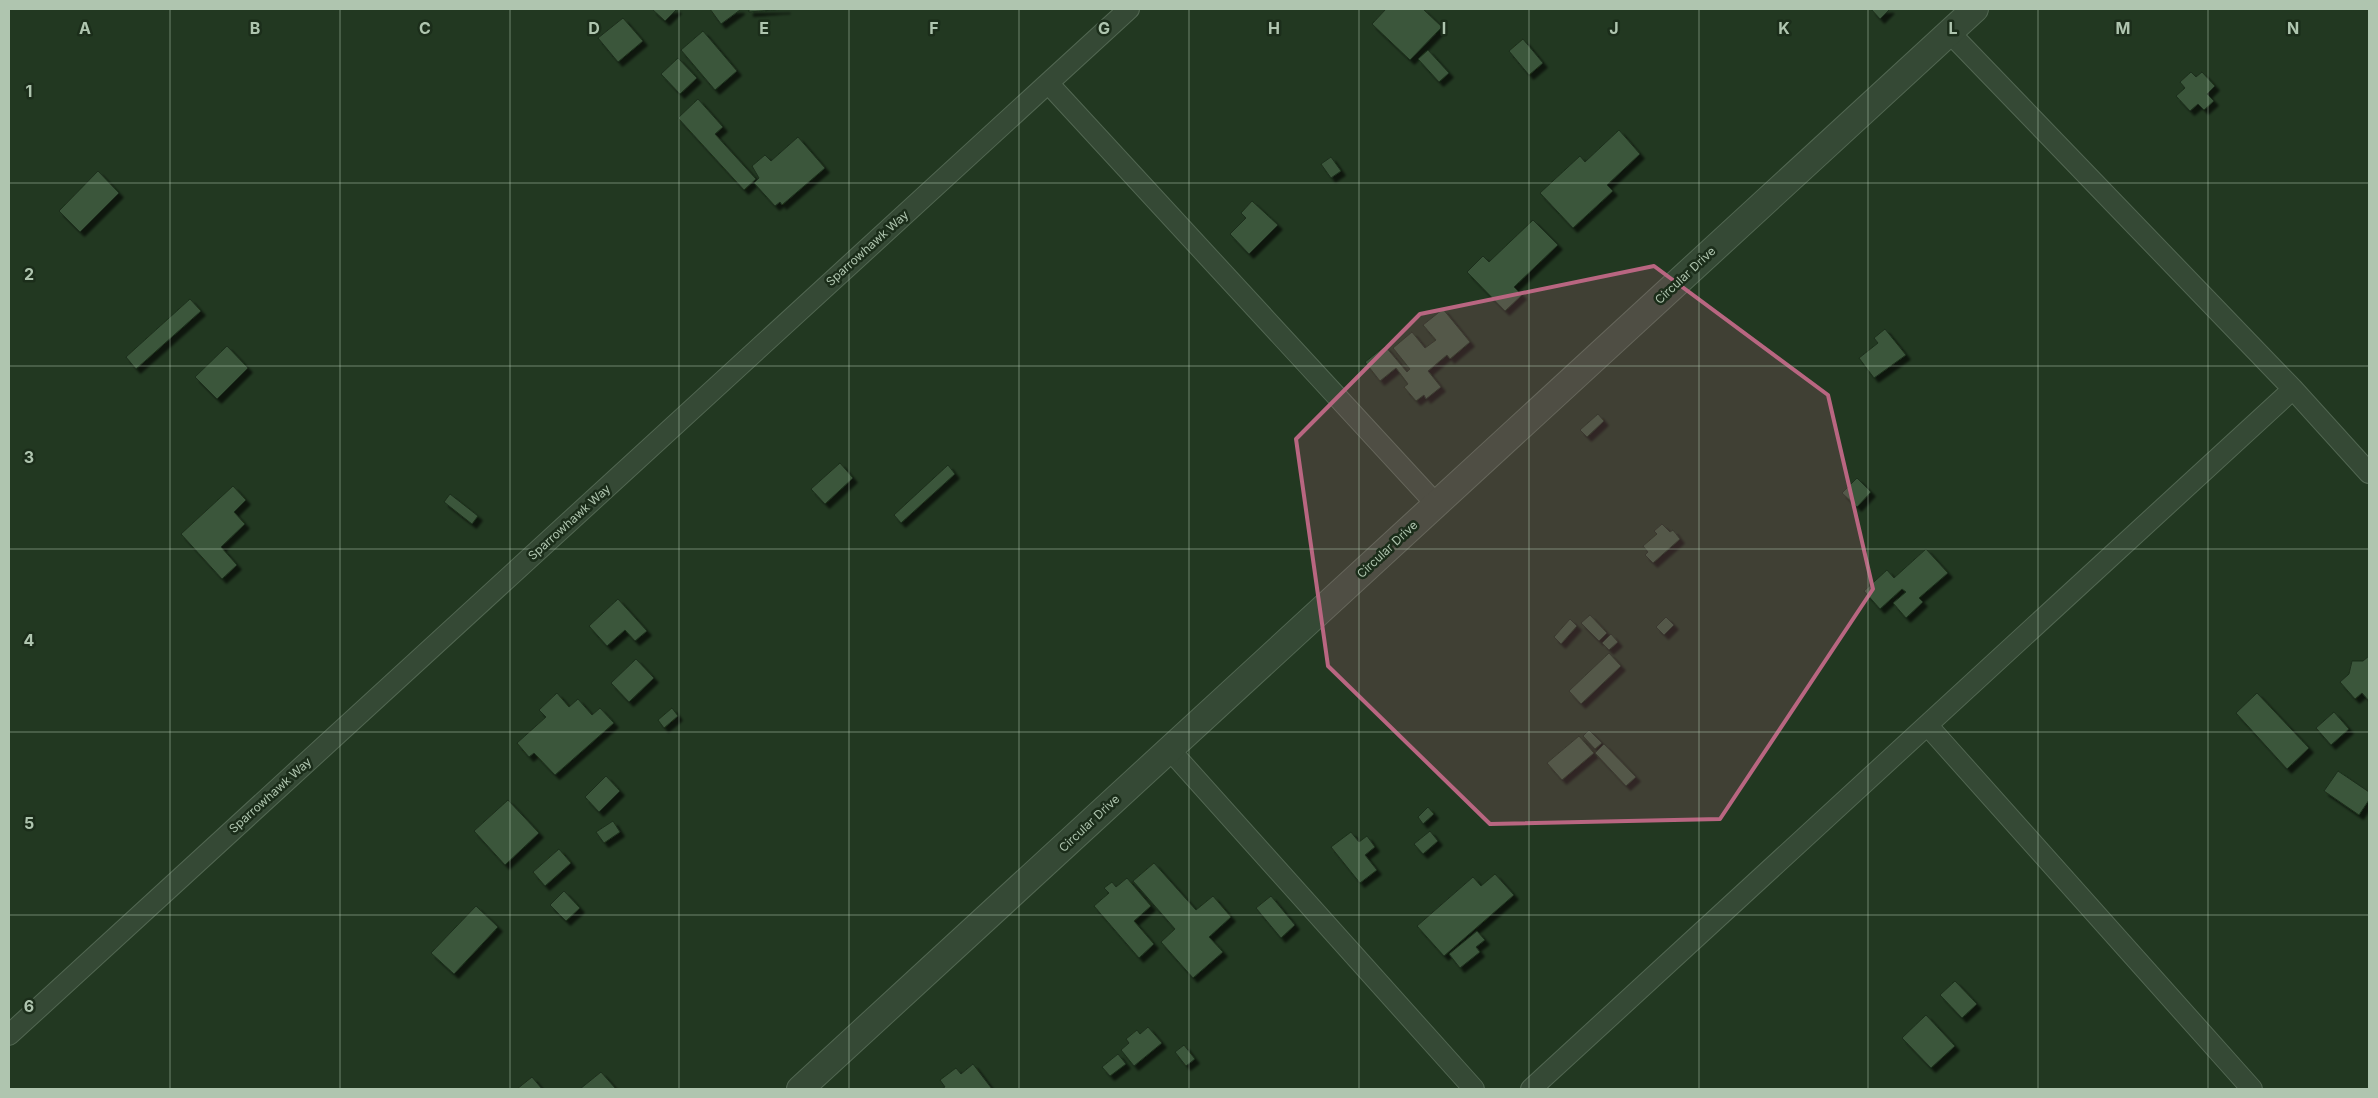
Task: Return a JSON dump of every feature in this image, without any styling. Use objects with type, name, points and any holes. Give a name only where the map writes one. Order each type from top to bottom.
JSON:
[{"type":"street","name":"Sparrowhawk Way","points":[[9,1035],[1129,9]]},
{"type":"street","name":"Circular Drive","points":[[800,1089],[1974,9]]},
{"type":"street","points":[[1949,32],[2293,388],[2369,473]]},
{"type":"street","points":[[1048,83],[1436,504]]},
{"type":"street","points":[[1531,1089],[1928,726],[2293,388]]},
{"type":"street","points":[[1928,726],[2252,1089]]},
{"type":"street","points":[[1170,750],[1474,1089]]},
{"type":"highlighted area","points":[[1654,266],[1828,395],[1873,589],[1720,819],[1490,824],[1328,666],[1296,439],[1420,314]]},
{"type":"building","points":[[652,9],[677,9],[665,21]]},
{"type":"building","points":[[710,9],[740,9],[740,10],[721,24]]},
{"type":"building","points":[[749,9],[786,9],[749,12]]},
{"type":"building","points":[[1386,9],[1423,9],[1442,27],[1410,60],[1372,24]]},
{"type":"building","points":[[1871,9],[1890,9],[1880,19]]},
{"type":"building","points":[[623,18],[643,41],[618,62],[598,38]]},
{"type":"building","points":[[703,31],[737,71],[715,90],[681,50]]},
{"type":"building","points":[[1523,39],[1543,63],[1529,75],[1509,51]]},
{"type":"building","points":[[1428,50],[1449,73],[1439,82],[1418,59]]},
{"type":"building","points":[[678,58],[697,78],[680,94],[661,74]]},
{"type":"building","points":[[2191,72],[2196,77],[2202,72],[2215,86],[2207,94],[2214,101],[2204,110],[2198,104],[2190,111],[2176,96],[2185,88],[2180,82]]},
{"type":"building","points":[[698,99],[723,127],[715,134],[756,179],[744,190],[678,118]]},
{"type":"building","points":[[1619,130],[1640,154],[1607,185],[1613,191],[1573,228],[1540,193],[1580,156],[1585,162]]},
{"type":"building","points":[[798,137],[825,168],[782,205],[780,202],[775,206],[754,183],[759,178],[752,166],[765,155],[771,161]]},
{"type":"building","points":[[1331,157],[1341,171],[1331,178],[1321,164]]},
{"type":"building","points":[[98,171],[119,193],[80,232],[59,211]]},
{"type":"building","points":[[1252,201],[1278,225],[1249,254],[1230,234],[1246,218],[1241,213]]},
{"type":"building","points":[[1533,220],[1558,245],[1514,287],[1522,295],[1505,311],[1467,272],[1483,256],[1489,262]]},
{"type":"building","points":[[190,299],[201,311],[136,369],[126,357]]},
{"type":"building","points":[[1443,309],[1470,342],[1450,359],[1447,355],[1428,371],[1441,387],[1426,399],[1424,395],[1416,401],[1404,387],[1408,384],[1396,368],[1380,381],[1365,362],[1385,346],[1407,372],[1410,369],[1393,348],[1412,332],[1425,348],[1436,340],[1423,325]]},
{"type":"building","points":[[1885,329],[1906,355],[1874,378],[1859,358],[1878,343],[1874,338]]},
{"type":"building","points":[[227,346],[248,368],[217,399],[195,377]]},
{"type":"building","points":[[1598,414],[1604,421],[1587,437],[1580,430]]},
{"type":"building","points":[[840,463],[853,478],[825,504],[811,489]]},
{"type":"building","points":[[948,465],[955,474],[901,523],[894,515]]},
{"type":"building","points":[[1857,478],[1871,492],[1857,507],[1842,493]]},
{"type":"building","points":[[233,486],[246,500],[234,512],[245,524],[221,547],[237,565],[222,579],[181,534]]},
{"type":"building","points":[[450,494],[478,516],[472,524],[444,502]]},
{"type":"building","points":[[1662,524],[1670,532],[1673,530],[1680,539],[1653,563],[1645,555],[1648,552],[1643,546],[1657,534],[1654,531]]},
{"type":"building","points":[[1926,549],[1948,573],[1919,598],[1923,602],[1906,618],[1893,603],[1906,592],[1902,589],[1880,609],[1864,591],[1887,570],[1894,578]]},
{"type":"building","points":[[618,599],[647,631],[635,641],[625,630],[607,646],[589,626]]},
{"type":"building","points":[[1590,615],[1607,633],[1599,641],[1581,623]]},
{"type":"building","points":[[1666,617],[1674,625],[1664,635],[1656,627]]},
{"type":"building","points":[[1570,619],[1577,626],[1561,644],[1554,637]]},
{"type":"building","points":[[1611,634],[1618,642],[1609,650],[1602,643]]},
{"type":"building","points":[[1609,653],[1621,666],[1581,704],[1569,691]]},
{"type":"building","points":[[2369,656],[2369,701],[2362,693],[2355,699],[2340,682],[2349,674],[2352,661],[2363,661]]},
{"type":"building","points":[[636,659],[654,678],[629,702],[611,683]]},
{"type":"building","points":[[557,693],[569,707],[578,699],[592,715],[600,708],[614,723],[555,775],[534,753],[529,757],[517,743],[546,717],[539,710]]},
{"type":"building","points":[[2257,693],[2309,748],[2287,769],[2236,713]]},
{"type":"building","points":[[672,708],[678,716],[664,728],[658,720]]},
{"type":"building","points":[[2334,712],[2349,729],[2331,745],[2316,728]]},
{"type":"building","points":[[1589,730],[1602,743],[1595,749],[1583,736]]},
{"type":"building","points":[[1579,736],[1594,753],[1562,780],[1547,763]]},
{"type":"building","points":[[1604,744],[1636,777],[1626,786],[1595,753]]},
{"type":"building","points":[[2338,771],[2369,792],[2369,800],[2359,815],[2324,791]]},
{"type":"building","points":[[606,776],[620,791],[599,812],[585,797]]},
{"type":"building","points":[[508,800],[539,833],[505,865],[474,831]]},
{"type":"building","points":[[1428,807],[1434,814],[1423,824],[1418,817]]},
{"type":"building","points":[[613,821],[620,832],[604,843],[596,832]]},
{"type":"building","points":[[1430,831],[1438,841],[1423,854],[1414,844]]},
{"type":"building","points":[[1351,832],[1359,842],[1367,836],[1375,847],[1365,855],[1377,870],[1360,883],[1331,847]]},
{"type":"building","points":[[559,849],[571,863],[545,886],[533,872]]},
{"type":"building","points":[[1154,863],[1196,910],[1213,896],[1231,917],[1209,937],[1223,952],[1193,978],[1161,942],[1175,929],[1133,881]]},
{"type":"building","points":[[1495,874],[1514,895],[1444,956],[1417,926],[1473,877],[1481,886]]},
{"type":"building","points":[[1127,878],[1151,906],[1134,921],[1154,944],[1139,958],[1094,906],[1109,893],[1104,888],[1112,882],[1116,887]]},
{"type":"building","points":[[564,891],[580,908],[566,921],[550,905]]},
{"type":"building","points":[[1271,896],[1295,925],[1281,938],[1256,908]]},
{"type":"building","points":[[476,906],[498,927],[454,974],[431,953]]},
{"type":"building","points":[[1477,931],[1485,940],[1476,947],[1480,952],[1460,968],[1449,954]]},
{"type":"building","points":[[1955,981],[1977,1004],[1962,1018],[1940,995]]},
{"type":"building","points":[[1926,1015],[1955,1046],[1931,1068],[1902,1038]]},
{"type":"building","points":[[1148,1027],[1162,1043],[1134,1066],[1121,1050],[1129,1043],[1126,1039],[1137,1030],[1140,1034]]},
{"type":"building","points":[[1184,1045],[1195,1059],[1186,1066],[1175,1052]]},
{"type":"building","points":[[1118,1054],[1126,1064],[1110,1076],[1102,1067]]},
{"type":"building","points":[[973,1064],[992,1089],[941,1089],[945,1087],[940,1080],[956,1068],[961,1074]]},
{"type":"building","points":[[601,1072],[616,1089],[580,1089]]},
{"type":"building","points":[[532,1077],[542,1089],[517,1089]]}]
